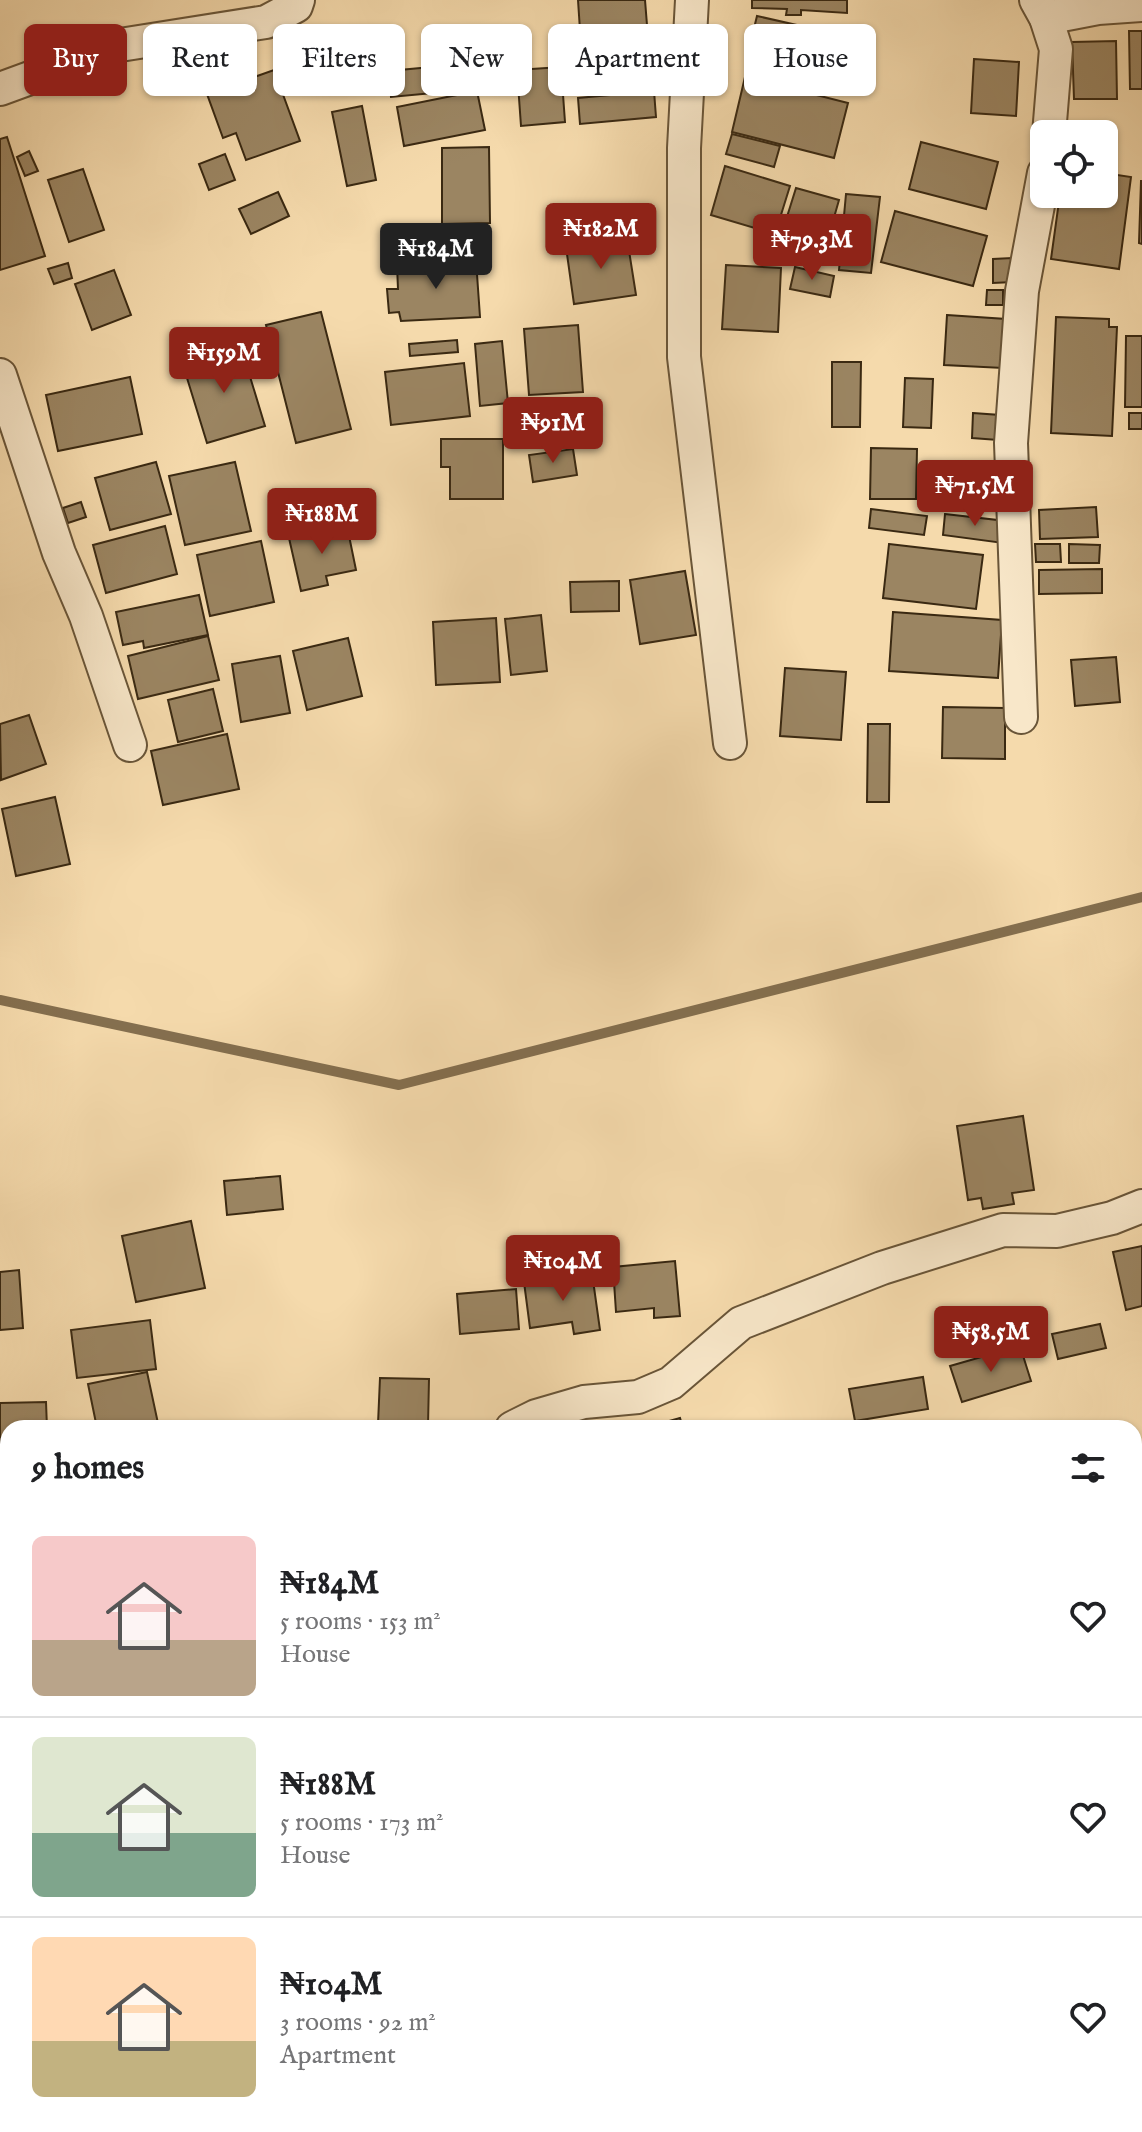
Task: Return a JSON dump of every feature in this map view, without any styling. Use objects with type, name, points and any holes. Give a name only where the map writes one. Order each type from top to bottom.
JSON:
[{"type":"street","points":[[0,89],[120,45],[266,22],[296,6],[298,0]]},
{"type":"street","points":[[692,0],[684,148],[684,357],[730,743]]},
{"type":"street","points":[[1050,120],[1056,49],[1041,9],[1142,5]]},
{"type":"street","points":[[1021,717],[1011,443],[1022,291],[1037,208]]},
{"type":"street","points":[[0,375],[59,553],[86,616],[130,745]]},
{"type":"street","points":[[528,1420],[584,1402],[638,1397],[671,1383],[741,1323],[882,1268],[1003,1230],[1057,1231],[1112,1218],[1142,1206]]},
{"type":"building","points":[[578,0],[645,0],[647,24],[580,24]]},
{"type":"building","points":[[752,0],[847,0],[847,13],[801,10],[801,15],[786,15],[787,9],[752,8]]},
{"type":"building","points":[[757,16],[792,24],[755,24]]},
{"type":"building","points":[[1129,31],[1142,31],[1142,89],[1130,89]]},
{"type":"building","points":[[1116,41],[1117,99],[1074,99],[1072,42]]},
{"type":"building","points":[[974,59],[1019,62],[1016,116],[971,113]]},
{"type":"building","points":[[421,68],[421,94],[405,96],[405,69]]},
{"type":"building","points":[[548,68],[548,96],[563,96],[565,122],[521,126],[519,96],[532,96],[532,69]]},
{"type":"building","points":[[273,70],[273,96],[284,96],[300,141],[246,160],[236,133],[223,138],[208,96],[257,96],[257,76]]},
{"type":"building","points":[[744,81],[744,96],[820,96],[848,103],[834,158],[732,132]]},
{"type":"building","points":[[452,96],[478,96],[485,130],[404,146],[397,107]]},
{"type":"building","points":[[654,96],[656,117],[580,124],[578,98]]},
{"type":"building","points":[[362,106],[376,180],[347,186],[332,112]]},
{"type":"building","points":[[732,134],[780,146],[774,167],[726,154]]},
{"type":"building","points":[[7,137],[45,256],[0,270],[0,139]]},
{"type":"building","points":[[921,142],[998,162],[986,209],[909,189]]},
{"type":"building","points":[[489,147],[490,223],[442,224],[442,148]]},
{"type":"building","points":[[29,151],[38,171],[25,176],[17,157]]},
{"type":"building","points":[[225,154],[235,180],[209,190],[199,164]]},
{"type":"building","points":[[725,166],[790,186],[775,234],[711,215]]},
{"type":"building","points":[[83,169],[104,230],[69,242],[48,180]]},
{"type":"building","points":[[1118,175],[1131,177],[1119,269],[1051,259],[1058,208],[1118,208]]},
{"type":"building","points":[[1142,181],[1142,244],[1139,243]]},
{"type":"building","points":[[796,188],[839,200],[825,249],[781,236]]},
{"type":"building","points":[[278,192],[289,216],[251,234],[239,209]]},
{"type":"building","points":[[846,194],[880,197],[871,273],[839,270]]},
{"type":"building","points":[[895,211],[987,236],[973,286],[881,262]]},
{"type":"building","points":[[627,238],[636,295],[574,304],[566,247]]},
{"type":"building","points":[[1012,258],[1013,282],[993,283],[993,259]]},
{"type":"building","points":[[476,260],[480,317],[401,321],[399,312],[389,313],[387,289],[398,289],[397,265]]},
{"type":"building","points":[[68,263],[72,278],[54,284],[48,269]]},
{"type":"building","points":[[726,265],[781,268],[778,332],[722,329]]},
{"type":"building","points":[[795,267],[834,276],[830,297],[790,289]]},
{"type":"building","points":[[114,270],[131,315],[92,330],[75,284]]},
{"type":"building","points":[[987,290],[1003,290],[1003,305],[986,305]]},
{"type":"building","points":[[321,312],[351,429],[296,443],[266,325]]},
{"type":"building","points":[[947,315],[1006,319],[1003,368],[944,365]]},
{"type":"building","points":[[1056,317],[1109,319],[1109,327],[1117,327],[1112,436],[1051,433]]},
{"type":"building","points":[[578,325],[583,392],[529,395],[524,329]]},
{"type":"building","points":[[1126,336],[1142,336],[1142,407],[1125,407]]},
{"type":"building","points":[[457,340],[458,352],[410,356],[409,344]]},
{"type":"building","points":[[502,341],[508,403],[480,406],[475,344]]},
{"type":"building","points":[[241,347],[265,426],[207,443],[183,365]]},
{"type":"building","points":[[832,362],[861,362],[860,427],[832,427]]},
{"type":"building","points":[[464,363],[470,416],[391,425],[385,372]]},
{"type":"building","points":[[130,377],[142,434],[58,451],[46,395]]},
{"type":"building","points":[[905,378],[933,379],[931,428],[903,427]]},
{"type":"building","points":[[973,413],[1000,415],[998,440],[972,438]]},
{"type":"building","points":[[1129,413],[1142,413],[1142,429],[1129,429]]},
{"type":"building","points":[[441,439],[503,439],[503,499],[450,499],[450,467],[441,467]]},
{"type":"building","points":[[871,448],[917,449],[916,499],[870,499]]},
{"type":"building","points":[[573,449],[577,475],[533,482],[529,455]]},
{"type":"building","points":[[156,462],[171,514],[110,530],[95,478]]},
{"type":"building","points":[[235,462],[251,531],[185,545],[169,476]]},
{"type":"building","points":[[81,502],[86,517],[68,523],[63,508]]},
{"type":"building","points":[[1096,507],[1098,537],[1040,539],[1039,510]]},
{"type":"building","points":[[871,509],[927,516],[924,535],[869,528]]},
{"type":"building","points":[[945,514],[1006,521],[1003,543],[943,535]]},
{"type":"building","points":[[165,526],[177,574],[106,593],[93,545]]},
{"type":"building","points":[[347,526],[356,570],[326,576],[328,585],[301,591],[289,538]]},
{"type":"building","points":[[261,541],[274,602],[210,616],[197,555]]},
{"type":"building","points":[[889,544],[983,555],[976,609],[883,598]]},
{"type":"building","points":[[1035,544],[1060,544],[1061,562],[1036,562]]},
{"type":"building","points":[[1069,544],[1100,545],[1099,563],[1069,563]]},
{"type":"building","points":[[1102,569],[1102,593],[1039,594],[1039,570]]},
{"type":"building","points":[[685,571],[696,635],[640,644],[630,580]]},
{"type":"building","points":[[619,581],[619,611],[571,612],[570,582]]},
{"type":"building","points":[[199,595],[208,635],[144,648],[143,641],[123,645],[116,612]]},
{"type":"building","points":[[893,612],[1002,620],[998,678],[889,671]]},
{"type":"building","points":[[541,615],[547,671],[511,675],[505,619]]},
{"type":"building","points":[[496,618],[500,682],[436,685],[433,622]]},
{"type":"building","points":[[208,636],[219,680],[138,699],[128,656]]},
{"type":"building","points":[[348,638],[362,696],[307,710],[293,651]]},
{"type":"building","points":[[280,656],[290,713],[241,722],[232,664]]},
{"type":"building","points":[[1116,657],[1120,702],[1075,706],[1071,660]]},
{"type":"building","points":[[785,668],[846,672],[841,740],[780,736]]},
{"type":"building","points":[[213,689],[223,731],[178,742],[168,700]]},
{"type":"building","points":[[943,707],[1005,708],[1005,759],[942,758]]},
{"type":"building","points":[[29,715],[46,764],[1,780],[0,724]]},
{"type":"building","points":[[868,724],[890,724],[889,802],[867,802]]},
{"type":"building","points":[[227,734],[239,789],[163,805],[151,751]]},
{"type":"building","points":[[55,797],[70,864],[16,876],[2,809]]},
{"type":"building","points":[[1023,1116],[1034,1190],[1012,1193],[1014,1204],[983,1209],[981,1198],[968,1200],[957,1126]]},
{"type":"building","points":[[280,1176],[283,1209],[227,1215],[224,1181]]},
{"type":"building","points":[[191,1221],[205,1288],[136,1302],[122,1236]]},
{"type":"building","points":[[1142,1246],[1142,1306],[1126,1310],[1113,1252]]},
{"type":"building","points":[[675,1261],[680,1316],[654,1318],[654,1308],[616,1312],[613,1267]]},
{"type":"building","points":[[19,1270],[23,1328],[0,1330],[0,1272]]},
{"type":"building","points":[[592,1273],[600,1330],[574,1334],[572,1322],[530,1328],[524,1282]]},
{"type":"building","points":[[516,1289],[519,1329],[460,1334],[457,1294]]},
{"type":"building","points":[[150,1320],[156,1369],[77,1378],[71,1330]]},
{"type":"building","points":[[1100,1324],[1106,1348],[1058,1359],[1052,1334]]},
{"type":"building","points":[[1020,1346],[1031,1381],[962,1402],[950,1366]]},
{"type":"building","points":[[147,1372],[157,1420],[95,1420],[88,1384]]},
{"type":"building","points":[[923,1377],[928,1409],[855,1420],[849,1389]]},
{"type":"building","points":[[380,1378],[429,1379],[428,1420],[378,1420]]},
{"type":"building","points":[[46,1402],[47,1420],[0,1420],[0,1403]]},
{"type":"waterway","points":[[0,1000],[399,1085],[1142,897]]}]
